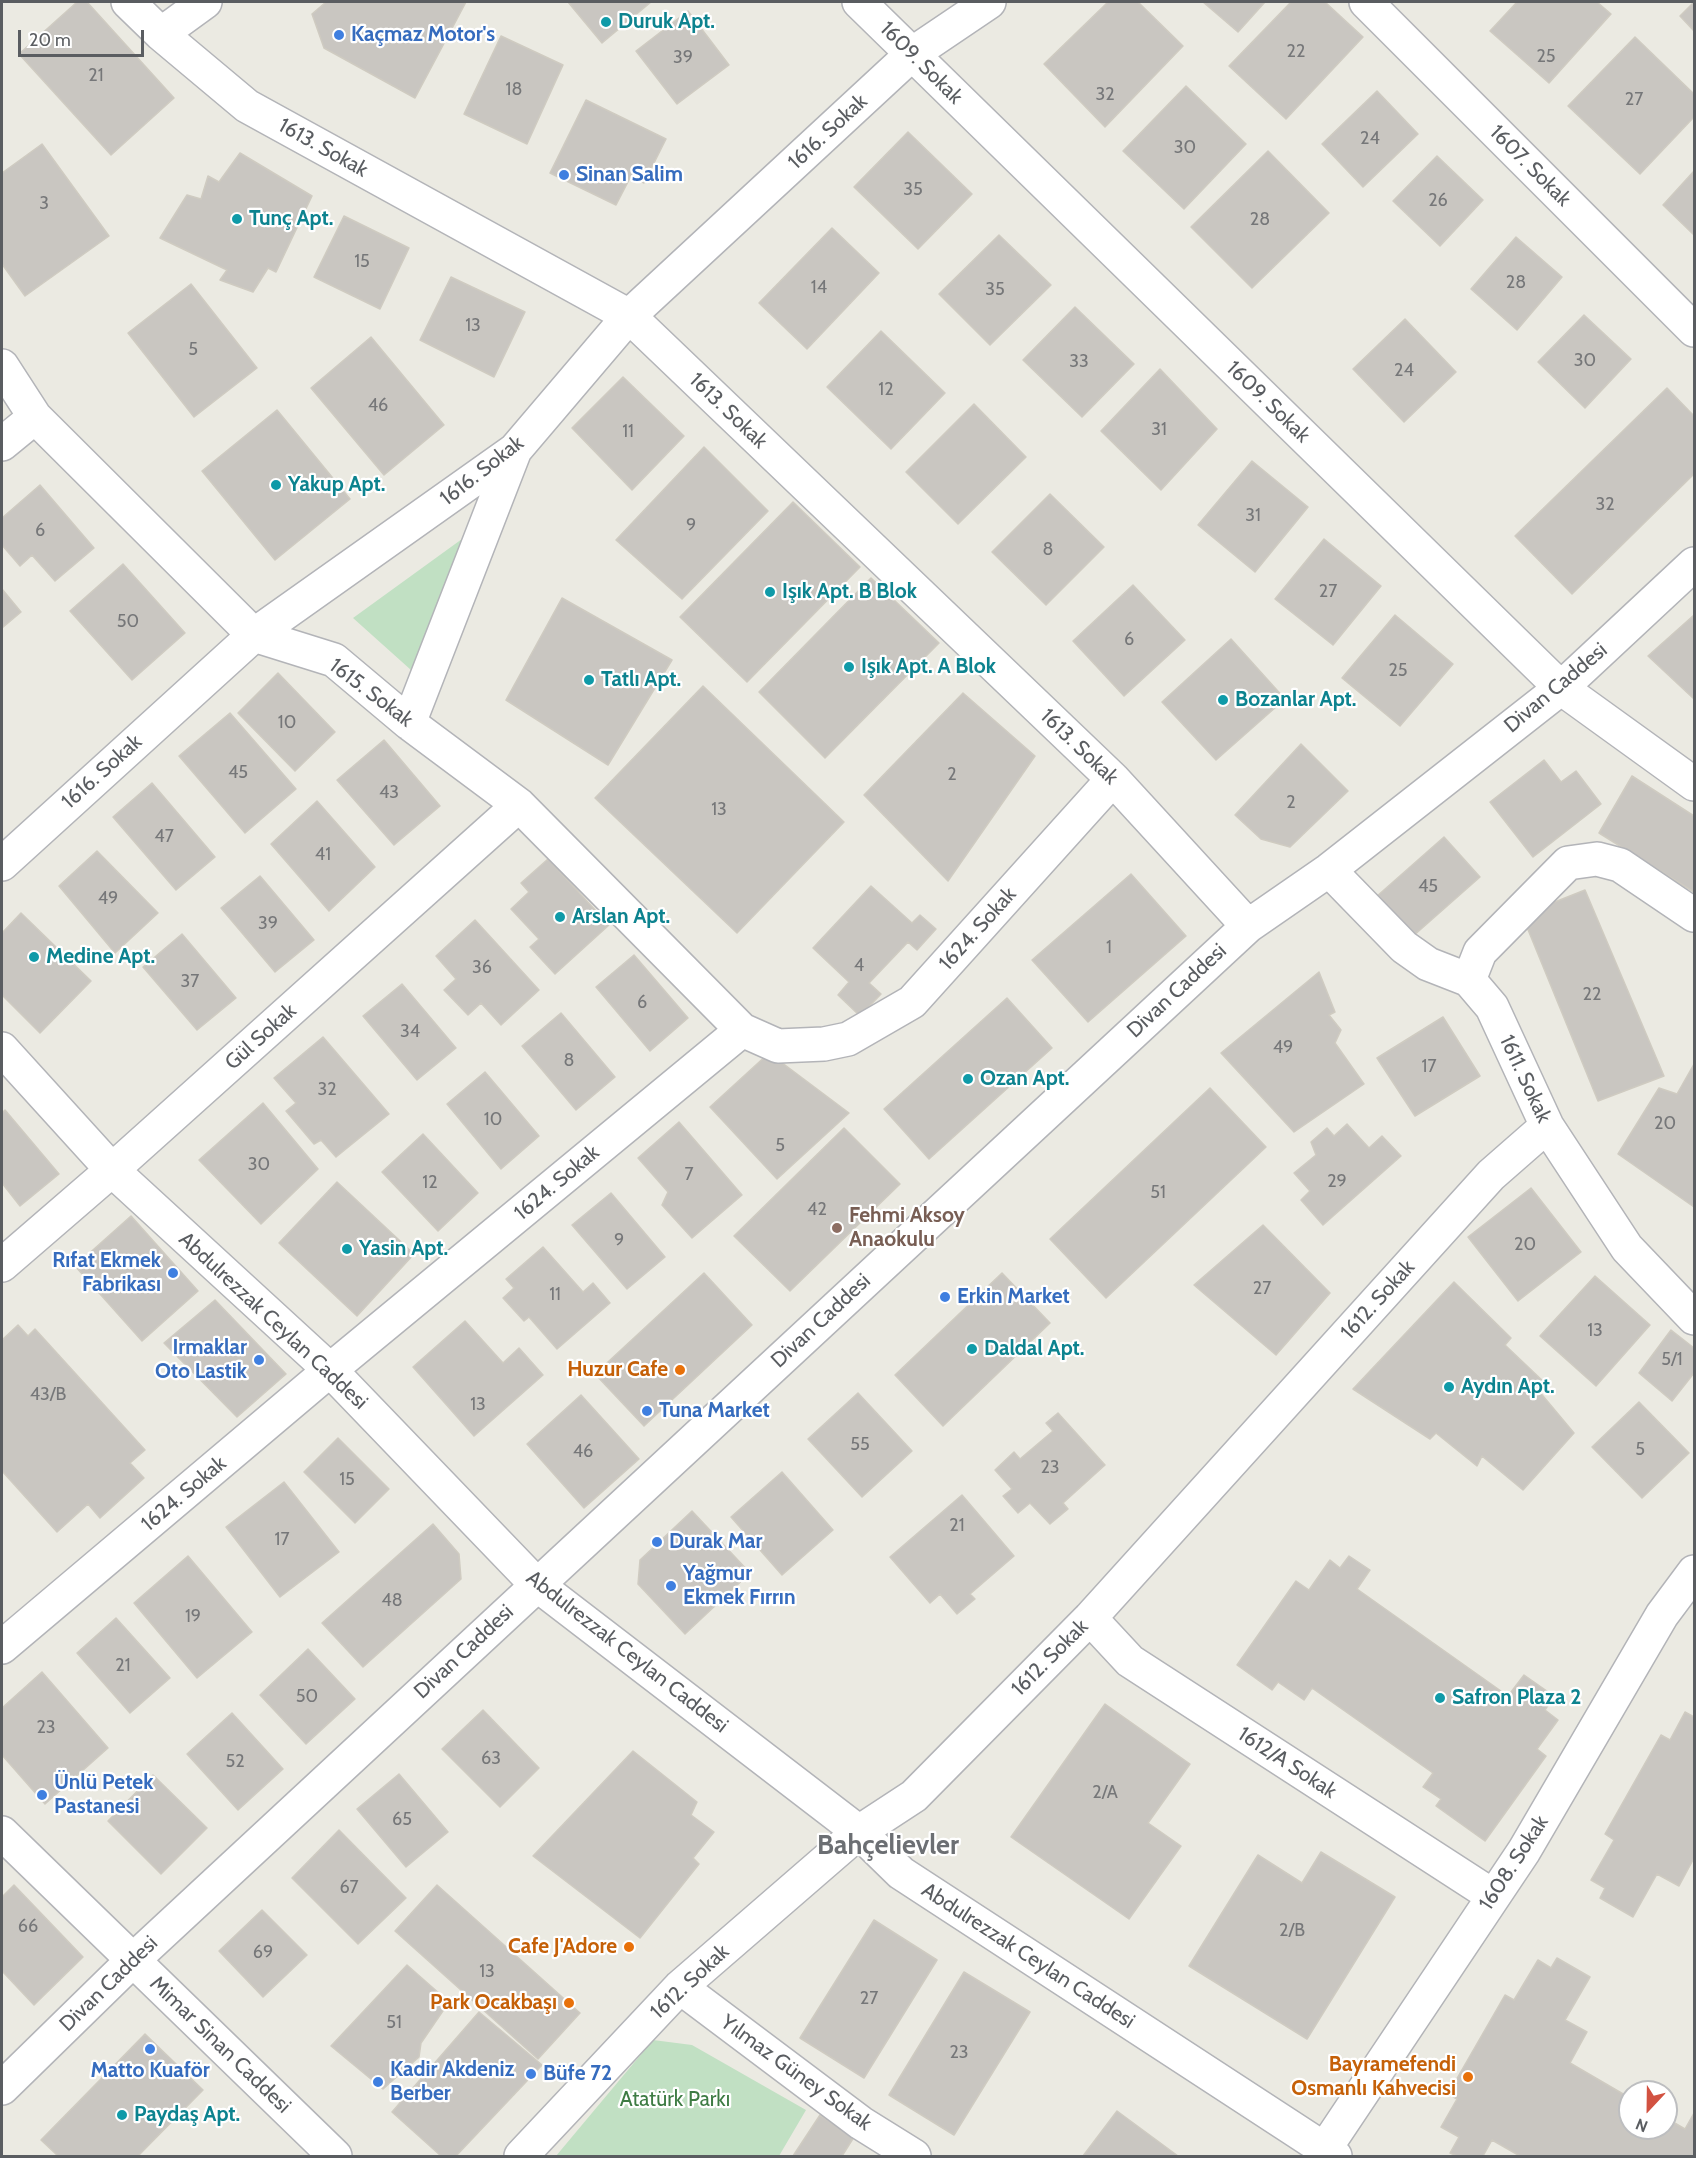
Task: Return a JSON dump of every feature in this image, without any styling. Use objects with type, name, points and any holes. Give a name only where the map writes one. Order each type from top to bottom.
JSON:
[{"type":"street","name":"1613. Sokak","points":[[128,2],[161,34],[247,106],[629,316],[1113,779],[1248,926]]},
{"type":"street","points":[[161,34],[205,2]]},
{"type":"street","name":"1609. Sokak","points":[[859,2],[1561,688],[1695,784]]},
{"type":"street","name":"1616. Sokak","points":[[2,864],[254,635],[515,450],[629,316],[912,54],[989,2]]},
{"type":"street","name":"1607. Sokak","points":[[1366,2],[1695,330]]},
{"type":"street","name":"1615. Sokak","points":[[2,366],[35,417],[254,635],[334,660],[409,723],[519,806],[742,1030]]},
{"type":"street","points":[[2,444],[35,417]]},
{"type":"street","points":[[409,723],[515,450]]},
{"type":"street","name":"Divan Caddesi","points":[[2,2088],[132,1961],[1248,926],[1329,870],[1561,688],[1695,564]]},
{"type":"street","name":"1624. Sokak","points":[[2,1647],[330,1370],[742,1030],[778,1046],[824,1044],[848,1039],[912,1002],[1113,779]]},
{"type":"street","name":"Gül Sokak","points":[[2,1265],[112,1170],[519,806]]},
{"type":"street","points":[[1469,980],[1480,952],[1568,863],[1597,859],[1620,865],[1695,915]]},
{"type":"street","name":"1611. Sokak","points":[[1329,870],[1404,947],[1428,963],[1469,980],[1492,1007],[1547,1126],[1627,1248],[1695,1318]]},
{"type":"street","name":"Abdulrezzak Ceylan Caddesi","points":[[2,1049],[112,1170],[330,1370],[537,1584],[859,1832],[901,1873],[1330,2153]]},
{"type":"street","name":"1612. Sokak","points":[[521,2157],[680,1987],[859,1832],[914,1796],[1090,1618],[1491,1175],[1547,1126]]},
{"type":"street","name":"1608. Sokak","points":[[1330,2153],[1524,1851],[1662,1615],[1695,1572]]},
{"type":"street","name":"1612/A Sokak","points":[[1090,1618],[1130,1661],[1493,1896]]},
{"type":"street","name":"Mimar Sinan Caddesi","points":[[2,1833],[335,2157]]},
{"type":"street","name":"Yılmaz Güney Sokak","points":[[680,1987],[861,2123],[914,2157]]},
{"type":"green space","points":[[462,539],[411,670],[353,618]]},
{"type":"green space","name":"Atatürk Parkı","points":[[653,2040],[692,2045],[806,2110],[779,2156],[556,2156]]},
{"type":"building","points":[[77,2],[87,2],[174,98],[111,155],[19,54]]},
{"type":"building","points":[[326,2],[466,2],[415,98],[324,48],[312,14]]},
{"type":"building","name":"Duruk Apt.","points":[[568,2],[651,2],[602,43]]},
{"type":"building","points":[[1108,2],[1138,2],[1183,46],[1105,127],[1044,64]]},
{"type":"building","points":[[1203,2],[1265,2],[1238,32]]},
{"type":"building","points":[[1291,2],[1325,2],[1363,37],[1286,119],[1229,66]]},
{"type":"building","points":[[1517,2],[1597,2],[1611,14],[1549,83],[1490,31]]},
{"type":"building","points":[[1694,2],[1694,31],[1680,16]]},
{"type":"building","points":[[688,11],[729,65],[677,104],[636,51]]},
{"type":"building","points":[[501,36],[563,65],[527,144],[464,114]]},
{"type":"building","points":[[1635,37],[1694,94],[1694,117],[1640,174],[1568,106]]},
{"type":"building","points":[[1186,86],[1246,144],[1184,209],[1123,151]]},
{"type":"building","points":[[1377,91],[1418,134],[1363,187],[1322,144]]},
{"type":"building","points":[[586,100],[666,139],[644,183],[631,176],[616,205],[550,173]]},
{"type":"building","points":[[908,132],[972,194],[918,249],[854,187]]},
{"type":"building","points":[[42,144],[109,236],[25,296],[2,264],[2,173]]},
{"type":"building","points":[[1268,151],[1329,213],[1252,288],[1191,227]]},
{"type":"building","name":"Tunç Apt.","points":[[240,153],[312,196],[276,272],[268,268],[253,292],[220,280],[227,270],[160,238],[187,195],[201,199],[208,176],[219,182]]},
{"type":"building","points":[[1437,156],[1483,200],[1440,246],[1393,201]]},
{"type":"building","points":[[1694,171],[1694,235],[1663,205]]},
{"type":"building","points":[[344,216],[409,248],[380,309],[314,277]]},
{"type":"building","points":[[832,228],[879,273],[807,349],[759,303]]},
{"type":"building","points":[[999,235],[1051,285],[990,345],[939,294]]},
{"type":"building","points":[[1516,237],[1562,277],[1517,330],[1471,289]]},
{"type":"building","points":[[451,277],[525,312],[494,377],[420,340]]},
{"type":"building","points":[[191,284],[257,368],[194,417],[128,333]]},
{"type":"building","points":[[1075,307],[1134,364],[1082,417],[1023,360]]},
{"type":"building","points":[[1584,315],[1631,359],[1585,408],[1538,362]]},
{"type":"building","points":[[1405,319],[1456,372],[1404,422],[1353,369]]},
{"type":"building","points":[[881,331],[945,393],[891,449],[827,387]]},
{"type":"building","points":[[371,337],[444,425],[384,475],[311,388]]},
{"type":"building","points":[[1160,369],[1217,429],[1161,490],[1101,431]]},
{"type":"building","points":[[623,377],[684,436],[632,490],[572,428]]},
{"type":"building","points":[[1667,388],[1694,416],[1694,474],[1572,594],[1515,536]]},
{"type":"building","points":[[974,404],[1026,457],[958,524],[906,472]]},
{"type":"building","name":"Yakup Apt.","points":[[277,410],[350,499],[275,560],[202,471]]},
{"type":"building","points":[[704,447],[768,511],[682,599],[616,540]]},
{"type":"building","points":[[1252,461],[1308,507],[1255,572],[1198,525]]},
{"type":"building","points":[[40,485],[94,548],[55,581],[32,555],[20,566],[2,545],[2,518]]},
{"type":"building","points":[[1050,494],[1104,547],[1046,605],[992,552]]},
{"type":"building","name":"Işık Apt. B Blok","points":[[793,502],[860,567],[747,682],[680,617]]},
{"type":"building","points":[[1324,539],[1381,586],[1333,645],[1275,599]]},
{"type":"building","points":[[123,564],[185,633],[132,680],[70,611]]},
{"type":"building","name":"Işık Apt. A Blok","points":[[871,578],[939,643],[825,758],[759,692]]},
{"type":"building","points":[[1133,585],[1185,640],[1124,696],[1073,641]]},
{"type":"building","points":[[2,589],[21,612],[2,628]]},
{"type":"building","name":"Tatlı Apt.","points":[[562,598],[672,660],[608,765],[506,700]]},
{"type":"building","points":[[1395,615],[1453,664],[1400,726],[1342,678]]},
{"type":"building","points":[[1694,615],[1694,699],[1648,656]]},
{"type":"building","name":"Bozanlar Apt.","points":[[1231,639],[1285,699],[1216,760],[1162,702]]},
{"type":"building","points":[[278,673],[335,732],[295,771],[238,713]]},
{"type":"building","points":[[703,686],[844,822],[737,933],[595,798]]},
{"type":"building","points":[[963,693],[1035,756],[948,881],[864,795]]},
{"type":"building","points":[[230,713],[296,789],[245,833],[179,756]]},
{"type":"building","points":[[384,740],[440,806],[394,845],[337,780]]},
{"type":"building","points":[[1301,744],[1348,791],[1290,847],[1261,839],[1235,815]]},
{"type":"building","points":[[1544,760],[1561,782],[1576,771],[1601,804],[1533,857],[1490,802]]},
{"type":"building","points":[[1632,776],[1694,816],[1694,892],[1599,833]]},
{"type":"building","points":[[152,783],[215,857],[176,890],[113,817]]},
{"type":"building","points":[[317,801],[375,867],[329,911],[271,844]]},
{"type":"building","points":[[1444,837],[1480,877],[1412,937],[1376,897]]},
{"type":"building","points":[[97,851],[158,913],[115,953],[59,886]]},
{"type":"building","name":"Arslan Apt.","points":[[548,859],[609,925],[555,974],[530,947],[539,939],[511,909],[529,892],[521,883]]},
{"type":"building","points":[[1131,874],[1186,936],[1088,1022],[1032,960]]},
{"type":"building","points":[[260,876],[314,940],[275,972],[221,908]]},
{"type":"building","points":[[871,886],[912,923],[920,915],[936,929],[917,950],[908,942],[869,983],[881,994],[860,1016],[838,995],[849,982],[813,948]]},
{"type":"building","points":[[1585,890],[1664,1076],[1598,1101],[1522,915]]},
{"type":"building","name":"Medine Apt.","points":[[21,913],[91,981],[40,1033],[2,995],[2,933]]},
{"type":"building","points":[[475,920],[539,990],[501,1025],[481,1003],[468,1015],[444,990],[456,979],[436,956]]},
{"type":"building","points":[[182,934],[236,998],[197,1030],[143,967]]},
{"type":"building","points":[[634,955],[688,1018],[650,1051],[596,987]]},
{"type":"building","points":[[1319,972],[1335,1012],[1329,1015],[1341,1030],[1335,1043],[1364,1084],[1294,1132],[1221,1053]]},
{"type":"building","points":[[402,984],[456,1048],[417,1080],[363,1016]]},
{"type":"building","name":"Ozan Apt.","points":[[1007,998],[1052,1048],[929,1159],[884,1109]]},
{"type":"building","points":[[561,1013],[615,1077],[576,1110],[522,1046]]},
{"type":"building","points":[[1443,1017],[1480,1076],[1415,1116],[1377,1058]]},
{"type":"building","points":[[323,1037],[389,1114],[336,1157],[321,1140],[314,1144],[286,1111],[296,1103],[274,1078]]},
{"type":"building","points":[[769,1053],[849,1113],[777,1179],[710,1107]]},
{"type":"building","points":[[1694,1064],[1694,1207],[1618,1154],[1659,1088],[1677,1094]]},
{"type":"building","points":[[485,1072],[539,1136],[501,1169],[447,1104]]},
{"type":"building","points":[[1210,1088],[1266,1147],[1106,1298],[1050,1239]]},
{"type":"building","points":[[263,1103],[318,1169],[261,1224],[199,1160]]},
{"type":"building","points":[[5,1110],[59,1174],[20,1206],[2,1183],[2,1113]]},
{"type":"building","points":[[679,1122],[742,1195],[692,1238],[662,1205],[668,1192],[638,1158]]},
{"type":"building","points":[[1347,1124],[1369,1148],[1382,1136],[1401,1156],[1323,1225],[1301,1200],[1310,1191],[1294,1173],[1316,1155],[1311,1142],[1327,1128],[1334,1136]]},
{"type":"building","points":[[844,1128],[900,1184],[790,1291],[734,1236]]},
{"type":"building","points":[[423,1134],[478,1193],[438,1231],[382,1172]]},
{"type":"building","name":"Yasin Apt.","points":[[337,1182],[414,1254],[357,1316],[279,1243]]},
{"type":"building","points":[[1531,1188],[1581,1252],[1518,1301],[1468,1237]]},
{"type":"building","points":[[611,1193],[665,1257],[627,1289],[572,1225]]},
{"type":"building","points":[[131,1216],[198,1291],[142,1341],[75,1266]]},
{"type":"building","points":[[1263,1225],[1330,1293],[1276,1355],[1194,1285]]},
{"type":"building","points":[[543,1247],[583,1292],[593,1283],[610,1303],[557,1349],[529,1317],[524,1321],[503,1298],[514,1288],[506,1279]]},
{"type":"building","points":[[704,1273],[752,1325],[644,1426],[595,1374]]},
{"type":"building","name":"Daldal Apt.","points":[[1002,1273],[1050,1323],[943,1426],[895,1375]]},
{"type":"building","points":[[1595,1276],[1650,1325],[1596,1386],[1540,1336]]},
{"type":"building","name":"Aydın Apt.","points":[[1454,1282],[1511,1338],[1505,1345],[1546,1384],[1538,1390],[1574,1433],[1523,1490],[1482,1456],[1477,1466],[1436,1433],[1430,1439],[1353,1389]]},
{"type":"building","points":[[215,1300],[286,1374],[237,1417],[164,1343]]},
{"type":"building","points":[[465,1321],[503,1363],[519,1348],[543,1375],[474,1436],[413,1367]]},
{"type":"building","points":[[18,1325],[28,1336],[35,1329],[145,1450],[130,1463],[144,1478],[100,1518],[88,1504],[57,1532],[2,1471],[2,1340]]},
{"type":"building","points":[[1671,1330],[1694,1348],[1694,1373],[1672,1401],[1639,1373]]},
{"type":"building","points":[[858,1393],[912,1451],[862,1497],[808,1439]]},
{"type":"building","points":[[581,1395],[639,1459],[584,1508],[527,1444]]},
{"type":"building","points":[[1639,1402],[1689,1453],[1642,1498],[1592,1447]]},
{"type":"building","points":[[1058,1413],[1105,1465],[1063,1503],[1068,1509],[1050,1524],[1030,1503],[1018,1513],[1003,1496],[1012,1489],[995,1470],[1014,1452],[1020,1459],[1053,1431],[1046,1423]]},
{"type":"building","points":[[338,1438],[389,1489],[355,1523],[304,1472]]},
{"type":"building","points":[[782,1472],[833,1530],[782,1575],[731,1517]]},
{"type":"building","points":[[284,1482],[339,1552],[280,1597],[226,1527]]},
{"type":"building","points":[[962,1495],[1014,1556],[970,1594],[975,1599],[957,1614],[940,1594],[930,1603],[890,1557]]},
{"type":"building","points":[[692,1511],[750,1573],[685,1634],[638,1584],[640,1560]]},
{"type":"building","points":[[433,1524],[459,1554],[461,1579],[363,1667],[322,1623]]},
{"type":"building","points":[[188,1556],[252,1632],[197,1678],[134,1603]]},
{"type":"building","name":"Safron Plaza 2","points":[[1349,1556],[1370,1570],[1357,1589],[1508,1696],[1524,1675],[1554,1696],[1545,1710],[1558,1720],[1537,1749],[1546,1756],[1485,1841],[1436,1806],[1441,1799],[1423,1787],[1433,1773],[1312,1688],[1304,1700],[1278,1682],[1272,1690],[1237,1665],[1296,1581],[1309,1590],[1330,1560],[1340,1568]]},
{"type":"building","points":[[116,1618],[170,1678],[130,1713],[77,1653]]},
{"type":"building","points":[[308,1649],[355,1699],[306,1744],[260,1695]]},
{"type":"building","points":[[42,1672],[108,1748],[45,1804],[2,1755],[2,1708]]},
{"type":"building","points":[[1105,1704],[1190,1764],[1148,1823],[1181,1846],[1129,1919],[1011,1837]]},
{"type":"building","points":[[483,1710],[539,1768],[500,1807],[442,1749]]},
{"type":"building","points":[[1685,1712],[1694,1717],[1694,1858],[1679,1886],[1657,1874],[1633,1917],[1600,1898],[1605,1888],[1591,1880],[1614,1840],[1605,1834],[1661,1735],[1670,1740]]},
{"type":"building","points":[[232,1713],[283,1769],[238,1810],[187,1754]]},
{"type":"building","points":[[633,1751],[697,1802],[691,1815],[714,1832],[693,1858],[699,1864],[640,1938],[533,1856]]},
{"type":"building","points":[[399,1774],[448,1832],[406,1867],[357,1809]]},
{"type":"building","points":[[153,1775],[207,1828],[161,1874],[108,1821]]},
{"type":"building","points":[[339,1830],[406,1898],[358,1944],[292,1878]]},
{"type":"building","points":[[1321,1852],[1395,1897],[1307,2039],[1189,1966],[1258,1855],[1302,1883]]},
{"type":"building","points":[[14,1885],[83,1957],[34,2005],[2,1971],[2,1897]]},
{"type":"building","points":[[437,1885],[580,2013],[538,2059],[395,1931]]},
{"type":"building","points":[[262,1910],[307,1955],[263,1997],[219,1951]]},
{"type":"building","points":[[874,1920],[937,1960],[864,2078],[800,2038]]},
{"type":"building","points":[[1557,1958],[1590,1977],[1565,2020],[1587,2032],[1570,2063],[1618,2091],[1618,2140],[1678,2140],[1678,2125],[1685,2129],[1694,2113],[1694,2156],[1520,2156],[1492,2140],[1483,2156],[1457,2156],[1450,2153],[1459,2137],[1441,2127],[1457,2099],[1448,2094],[1505,1995],[1514,2000],[1538,1960],[1551,1968]]},
{"type":"building","points":[[407,1965],[449,2002],[421,2043],[419,2057],[383,2089],[331,2046]]},
{"type":"building","points":[[964,1972],[1030,2012],[954,2135],[889,2095]]},
{"type":"building","points":[[479,2012],[542,2065],[456,2156],[441,2156],[392,2112]]},
{"type":"building","name":"Paydaş Apt.","points":[[145,2034],[203,2090],[138,2156],[58,2156],[41,2140]]},
{"type":"building","points":[[1117,2111],[1178,2156],[1083,2156]]},
{"type":"building","points":[[820,2115],[854,2137],[842,2156],[793,2156]]},
{"type":"place","name":"Duruk Apt.","points":[[606,22]]},
{"type":"place","name":"Kaçmaz Motor's","points":[[339,35]]},
{"type":"place","name":"Sinan Salim","points":[[564,175]]},
{"type":"place","name":"Tunç Apt.","points":[[237,219]]},
{"type":"place","name":"Yakup Apt.","points":[[276,485]]},
{"type":"place","name":"Işık Apt. B Blok","points":[[770,592]]},
{"type":"place","name":"Işık Apt. A Blok","points":[[849,667]]},
{"type":"place","name":"Tatlı Apt.","points":[[589,680]]},
{"type":"place","name":"Bozanlar Apt.","points":[[1223,700]]},
{"type":"place","name":"Arslan Apt.","points":[[560,917]]},
{"type":"place","name":"Medine Apt.","points":[[34,957]]},
{"type":"place","name":"Ozan Apt.","points":[[968,1079]]},
{"type":"place","name":"Fehmi Aksoy Anaokulu","points":[[837,1228]]},
{"type":"place","name":"Yasin Apt.","points":[[347,1249]]},
{"type":"place","name":"Rıfat Ekmek Fabrikası","points":[[173,1273]]},
{"type":"place","name":"Erkin Market","points":[[945,1297]]},
{"type":"place","name":"Daldal Apt.","points":[[972,1349]]},
{"type":"place","name":"Irmaklar Oto Lastik","points":[[259,1360]]},
{"type":"place","name":"Huzur Cafe","points":[[680,1370]]},
{"type":"place","name":"Aydın Apt.","points":[[1449,1387]]},
{"type":"place","name":"Tuna Market","points":[[647,1411]]},
{"type":"place","name":"Durak Mar","points":[[657,1542]]},
{"type":"place","name":"Yağmur Ekmek Fırrın","points":[[671,1586]]},
{"type":"place","name":"Safron Plaza 2","points":[[1440,1698]]},
{"type":"place","name":"Ünlü Petek Pastanesi","points":[[42,1795]]},
{"type":"place","name":"Cafe J'Adore","points":[[629,1947]]},
{"type":"place","name":"Park Ocakbaşı","points":[[569,2003]]},
{"type":"place","name":"Matto Kuaför","points":[[150,2049]]},
{"type":"place","name":"Büfe 72","points":[[531,2074]]},
{"type":"place","name":"Bayramefendi Osmanlı Kahvecisi","points":[[1468,2077]]},
{"type":"place","name":"Kadir Akdeniz Berber","points":[[378,2082]]},
{"type":"place","name":"Paydaş Apt.","points":[[122,2115]]},
{"type":"district","name":"Bahçelievler","points":[[888,1846]]}]
